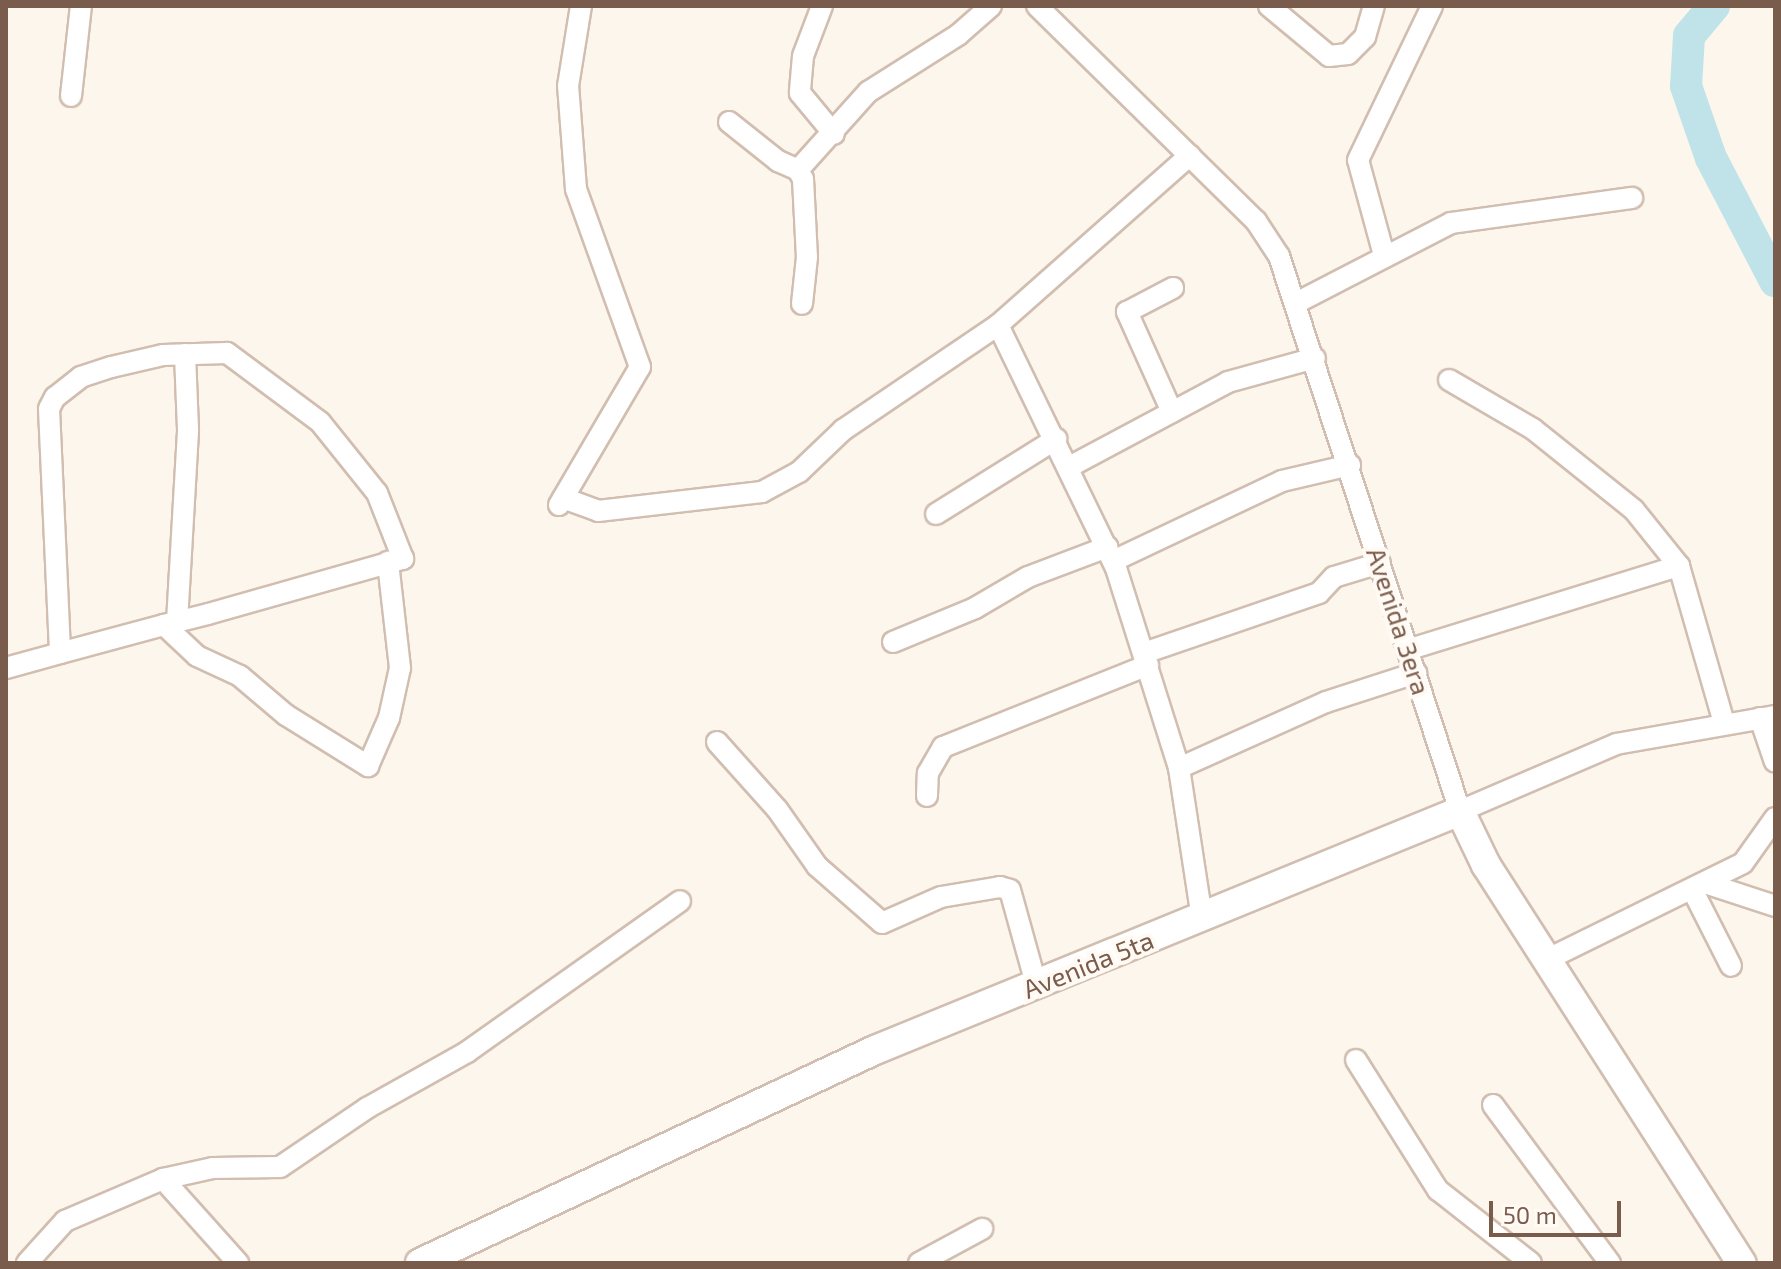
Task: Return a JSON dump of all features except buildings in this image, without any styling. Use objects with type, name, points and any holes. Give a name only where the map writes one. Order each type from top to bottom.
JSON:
[{"type":"street","points":[[71,96],[81,6]]},
{"type":"street","points":[[581,6],[568,86],[576,189],[640,367],[561,502],[598,511],[762,492],[799,472],[843,430],[998,325],[1190,155]]},
{"type":"street","points":[[822,6],[803,56],[800,93],[834,134]]},
{"type":"street","points":[[798,170],[834,134],[868,92],[958,35],[991,6]]},
{"type":"street","name":"Avenida 3era","points":[[1037,6],[1269,237],[1315,358],[1460,811],[1486,865],[1742,1263]]},
{"type":"street","points":[[1269,6],[1329,56],[1348,54],[1365,37],[1374,6]]},
{"type":"street","points":[[1384,255],[1358,160],[1432,6]]},
{"type":"street","points":[[729,122],[778,161],[798,170]]},
{"type":"street","points":[[798,170],[807,257],[802,304]]},
{"type":"street","points":[[1296,303],[1451,223],[1632,198]]},
{"type":"street","points":[[1172,412],[1127,312],[1173,288]]},
{"type":"street","points":[[998,325],[1027,393],[1056,439],[1110,554],[1179,768],[1202,918]]},
{"type":"street","points":[[6,668],[403,559],[377,493],[320,422],[227,353],[163,355],[81,377],[55,397],[49,409],[60,653]]},
{"type":"street","points":[[185,354],[188,429],[170,624],[197,656],[240,676],[286,715],[368,766],[389,718],[400,668],[388,562]]},
{"type":"street","points":[[1069,467],[1228,382],[1315,358]]},
{"type":"street","points":[[1449,380],[1544,438],[1634,510],[1679,566],[1724,723]]},
{"type":"street","points":[[936,514],[1056,439]]},
{"type":"street","points":[[893,642],[975,608],[1028,577],[1110,554],[1282,481],[1350,465]]},
{"type":"street","points":[[927,796],[928,773],[943,747],[1146,659],[1319,593],[1334,577],[1380,563]]},
{"type":"street","points":[[1407,650],[1679,566]]},
{"type":"street","points":[[1179,768],[1326,702],[1416,673]]},
{"type":"street","points":[[1768,717],[1775,762]]},
{"type":"street","name":"Avenida 5ta","points":[[420,1263],[462,1255],[875,1050],[1202,918],[1616,744],[1768,717]]},
{"type":"street","points":[[717,742],[777,809],[817,866],[882,923],[941,897],[1000,887],[1010,890],[1036,984]]},
{"type":"street","points":[[1548,959],[1743,863],[1775,818]]},
{"type":"street","points":[[1698,886],[1775,906]]},
{"type":"street","points":[[1698,886],[1731,966]]},
{"type":"street","points":[[27,1263],[65,1221],[163,1179],[213,1168],[280,1167],[367,1108],[467,1052],[680,901]]},
{"type":"street","points":[[1356,1060],[1438,1190],[1531,1263]]},
{"type":"street","points":[[1493,1105],[1610,1263]]},
{"type":"street","points":[[163,1179],[238,1263]]},
{"type":"street","points":[[919,1263],[982,1229]]},
{"type":"waterway","points":[[1714,6],[1689,36],[1686,86],[1711,158],[1775,281]]},
{"type":"waterway","points":[[1100,1263],[1116,1263]]}]
